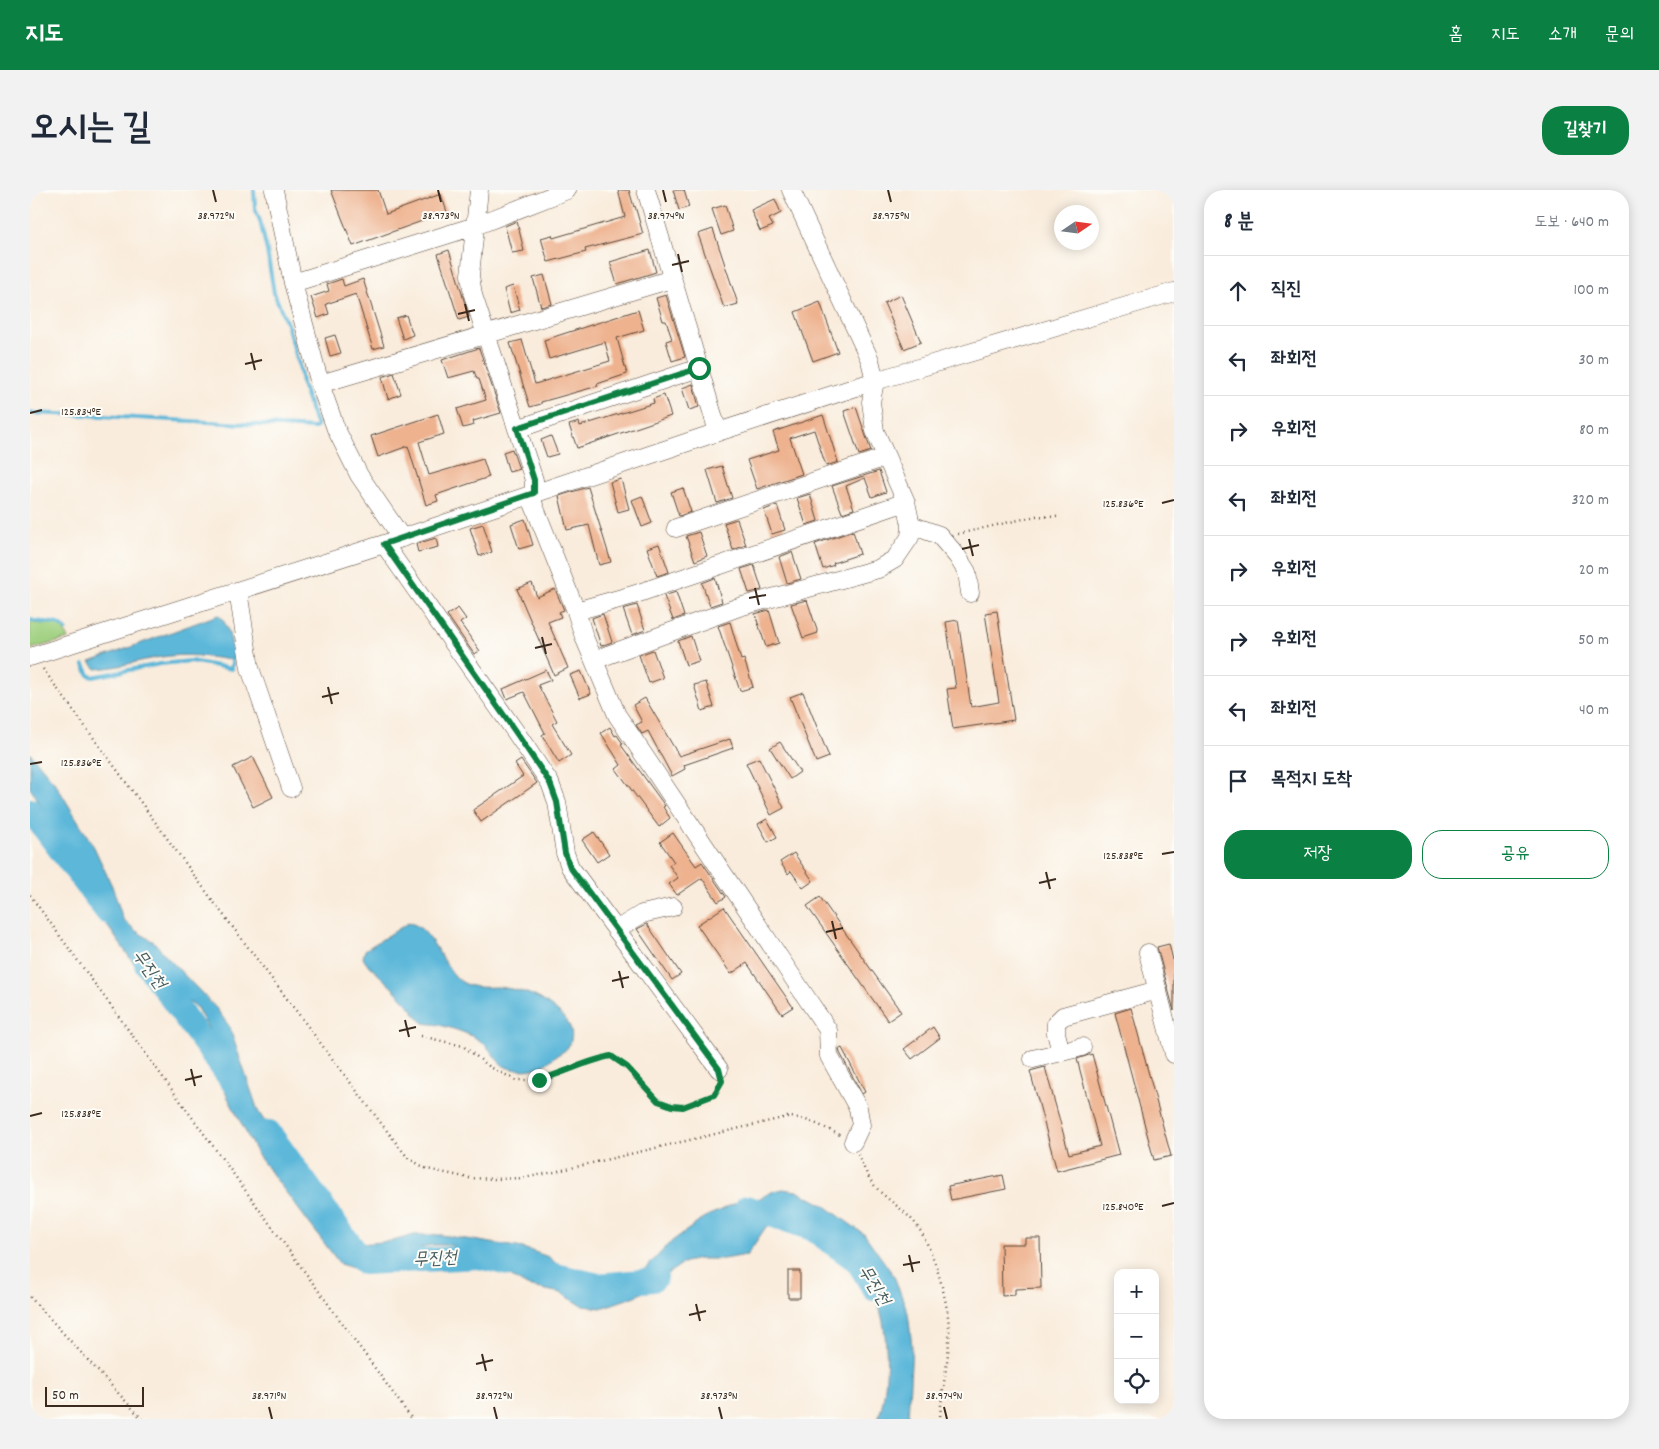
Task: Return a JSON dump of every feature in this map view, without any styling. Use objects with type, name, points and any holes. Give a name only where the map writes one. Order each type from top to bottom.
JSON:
[{"type":"street","points":[[274,190],[293,283],[320,384],[336,429],[359,475],[402,538]]},
{"type":"street","points":[[478,190],[471,285],[534,480],[533,503],[594,660],[618,715],[828,1030],[829,1056],[858,1108],[860,1124],[853,1142]]},
{"type":"street","points":[[293,283],[475,226],[567,190]]},
{"type":"street","points":[[646,190],[718,432]]},
{"type":"street","points":[[594,660],[739,608],[878,569],[895,559],[910,537],[911,526],[906,502],[875,431],[872,418],[871,402],[875,381],[870,360],[791,190]]},
{"type":"street","points":[[320,384],[672,280]]},
{"type":"street","points":[[32,657],[384,544],[875,381],[1174,292]]},
{"type":"street","points":[[517,428],[699,368]]},
{"type":"street","points":[[676,528],[886,457]]},
{"type":"street","points":[[576,611],[633,595],[906,502]]},
{"type":"street","points":[[911,526],[939,535],[957,556],[967,572],[970,593]]},
{"type":"street","points":[[384,544],[550,783],[557,802],[565,853],[570,867],[719,1069]]},
{"type":"street","points":[[238,591],[250,668],[291,788]]},
{"type":"street","points":[[616,930],[642,914],[673,907]]},
{"type":"street","points":[[1148,954],[1174,1054]]},
{"type":"street","points":[[1061,1052],[1056,1033],[1056,1023],[1063,1016],[1158,990]]},
{"type":"street","points":[[1033,1058],[1082,1047]]},
{"type":"path","points":[[939,535],[950,536],[1036,516],[1059,517]]},
{"type":"path","points":[[32,657],[408,1158],[427,1169],[469,1178],[524,1178],[787,1117],[796,1117],[813,1122],[853,1142],[873,1184],[916,1225],[926,1242],[936,1268],[948,1316],[950,1338],[940,1419]]},
{"type":"path","points":[[30,895],[412,1419]]},
{"type":"path","points":[[421,1036],[463,1046],[490,1067],[516,1080],[539,1080],[611,1056],[627,1067],[658,1101],[683,1107],[714,1095],[722,1081],[719,1069]]},
{"type":"path","points":[[30,1297],[142,1419]]},
{"type":"green space","points":[[30,622],[57,625],[65,632],[68,639],[30,649]]},
{"type":"water","points":[[218,615],[225,623],[229,635],[234,659],[232,660],[180,655],[96,669],[90,662]]},
{"type":"water","points":[[30,753],[55,783],[94,847],[112,886],[123,919],[136,931],[154,942],[216,1008],[229,1026],[258,1111],[337,1236],[346,1242],[360,1244],[393,1241],[414,1235],[441,1235],[523,1248],[549,1257],[576,1282],[592,1293],[604,1292],[616,1288],[642,1272],[672,1241],[707,1216],[736,1203],[760,1198],[774,1191],[783,1189],[797,1191],[824,1205],[865,1235],[894,1276],[908,1313],[912,1346],[908,1419],[878,1419],[882,1407],[886,1379],[886,1350],[883,1322],[878,1303],[850,1247],[836,1232],[814,1222],[780,1215],[770,1221],[747,1255],[685,1262],[661,1278],[649,1289],[636,1296],[601,1308],[583,1306],[561,1293],[527,1286],[491,1265],[474,1252],[450,1245],[431,1245],[398,1254],[372,1266],[353,1268],[340,1264],[257,1154],[224,1090],[208,1028],[197,1008],[179,995],[159,988],[142,975],[99,914],[69,849],[30,788]]},
{"type":"water","points":[[408,923],[416,925],[423,931],[455,976],[462,982],[475,987],[499,987],[523,992],[535,996],[551,1006],[567,1021],[572,1033],[571,1040],[565,1051],[544,1065],[529,1070],[507,1068],[487,1047],[475,1038],[450,1028],[422,1022],[390,985],[363,958],[365,950]]},
{"type":"building","points":[[331,190],[378,190],[386,214],[441,194],[447,212],[353,246]]},
{"type":"building","points":[[618,190],[629,190],[643,234],[585,249],[586,252],[548,262],[541,238],[552,235],[553,238],[625,217]]},
{"type":"building","points":[[673,190],[684,190],[689,207],[679,210]]},
{"type":"building","points":[[775,199],[781,213],[769,219],[773,226],[760,231],[751,210]]},
{"type":"building","points":[[725,205],[733,231],[721,235],[712,209]]},
{"type":"building","points":[[517,221],[524,251],[512,253],[505,226]]},
{"type":"building","points":[[713,229],[738,304],[724,308],[698,234]]},
{"type":"building","points":[[449,250],[469,317],[459,320],[438,254]]},
{"type":"building","points":[[650,250],[656,272],[617,284],[610,262]]},
{"type":"building","points":[[544,275],[552,304],[541,307],[533,278]]},
{"type":"building","points":[[342,279],[344,286],[363,279],[384,346],[373,349],[356,294],[326,304],[329,314],[318,318],[311,297],[329,291],[327,284]]},
{"type":"building","points":[[513,286],[520,310],[510,313],[504,289]]},
{"type":"building","points":[[666,295],[685,357],[672,361],[666,341],[672,339],[666,321],[663,321],[656,298]]},
{"type":"building","points":[[901,295],[921,342],[904,349],[884,303]]},
{"type":"building","points":[[820,302],[838,352],[813,361],[795,312]]},
{"type":"building","points":[[638,310],[644,330],[617,338],[627,374],[597,384],[598,386],[541,402],[541,404],[530,407],[510,343],[522,340],[535,384],[610,361],[605,342],[549,359],[544,340]]},
{"type":"building","points":[[406,315],[413,335],[403,339],[396,318]]},
{"type":"building","points":[[335,335],[341,353],[330,356],[325,338]]},
{"type":"building","points":[[479,348],[501,413],[473,421],[474,425],[463,428],[457,409],[486,400],[479,379],[477,379],[474,371],[448,378],[442,360]]},
{"type":"building","points":[[394,373],[401,394],[388,399],[382,377]]},
{"type":"building","points":[[693,384],[699,407],[689,410],[682,388]]},
{"type":"building","points":[[664,395],[671,416],[577,448],[569,425],[579,422],[580,426],[654,403],[653,399]]},
{"type":"building","points":[[856,407],[871,451],[859,455],[844,411]]},
{"type":"building","points":[[438,414],[444,434],[419,442],[429,475],[483,459],[489,477],[436,495],[438,501],[426,505],[408,446],[378,457],[371,436]]},
{"type":"building","points":[[823,415],[838,462],[826,466],[814,430],[790,438],[802,474],[757,489],[747,460],[779,450],[773,432]]},
{"type":"building","points":[[551,436],[558,454],[547,457],[541,440]]},
{"type":"building","points":[[512,449],[519,469],[509,472],[503,452]]},
{"type":"building","points":[[722,466],[732,498],[717,503],[707,470]]},
{"type":"building","points":[[879,471],[886,492],[872,497],[865,478],[846,486],[854,509],[842,513],[832,486]]},
{"type":"building","points":[[621,479],[629,509],[618,512],[610,482]]},
{"type":"building","points":[[588,487],[611,562],[599,565],[589,525],[567,530],[559,496]]},
{"type":"building","points":[[683,488],[691,512],[679,516],[671,492]]},
{"type":"building","points":[[810,494],[818,521],[806,525],[797,498]]},
{"type":"building","points":[[642,496],[652,523],[642,527],[632,500]]},
{"type":"building","points":[[777,505],[785,530],[772,534],[764,510]]},
{"type":"building","points":[[525,519],[533,545],[519,549],[511,524]]},
{"type":"building","points":[[737,519],[746,545],[733,550],[724,523]]},
{"type":"building","points":[[483,524],[492,552],[479,556],[470,528]]},
{"type":"building","points":[[853,531],[860,554],[833,563],[834,565],[823,569],[815,544]]},
{"type":"building","points":[[699,532],[707,556],[695,561],[686,536]]},
{"type":"building","points":[[436,538],[438,547],[418,552],[416,544]]},
{"type":"building","points":[[659,544],[669,572],[657,576],[647,548]]},
{"type":"building","points":[[792,552],[801,579],[787,583],[779,557]]},
{"type":"building","points":[[754,565],[762,590],[749,593],[741,569]]},
{"type":"building","points":[[715,578],[722,602],[710,606],[702,583]]},
{"type":"building","points":[[532,583],[537,597],[555,589],[564,610],[559,612],[561,617],[548,622],[568,668],[554,675],[517,589]]},
{"type":"building","points":[[676,592],[684,616],[673,620],[664,596]]},
{"type":"building","points":[[807,600],[818,633],[803,638],[791,604]]},
{"type":"building","points":[[637,605],[645,630],[632,635],[623,609]]},
{"type":"building","points":[[458,608],[466,619],[460,623],[480,651],[474,654],[447,615]]},
{"type":"building","points":[[769,610],[779,643],[766,647],[755,614]]},
{"type":"building","points":[[997,611],[1014,720],[953,729],[947,689],[956,688],[946,622],[958,620],[971,707],[999,702],[985,613]]},
{"type":"building","points":[[603,614],[612,642],[601,646],[592,618]]},
{"type":"building","points":[[730,622],[741,660],[744,659],[753,687],[740,691],[718,626]]},
{"type":"building","points":[[691,636],[699,661],[686,665],[678,641]]},
{"type":"building","points":[[653,650],[663,678],[649,683],[639,655]]},
{"type":"building","points":[[546,670],[551,680],[538,685],[557,721],[552,724],[571,755],[559,763],[542,735],[545,733],[524,692],[507,699],[503,689]]},
{"type":"building","points":[[581,671],[591,694],[580,698],[570,675]]},
{"type":"building","points":[[706,682],[714,707],[702,711],[694,685]]},
{"type":"building","points":[[803,692],[829,757],[816,762],[790,697]]},
{"type":"building","points":[[645,698],[679,756],[730,739],[733,748],[684,765],[685,769],[672,776],[648,731],[642,734],[636,725],[642,722],[633,705]]},
{"type":"building","points":[[610,727],[665,806],[663,807],[670,818],[659,827],[616,769],[621,765],[601,733]]},
{"type":"building","points":[[780,742],[800,772],[790,779],[770,748]]},
{"type":"building","points":[[253,757],[273,797],[253,807],[233,767]]},
{"type":"building","points":[[759,758],[784,808],[771,815],[746,763]]},
{"type":"building","points":[[521,760],[537,783],[481,822],[473,810],[523,776],[515,764]]},
{"type":"building","points":[[767,819],[777,837],[768,842],[758,824]]},
{"type":"building","points":[[594,832],[609,854],[597,862],[582,840]]},
{"type":"building","points":[[673,833],[696,866],[702,862],[726,897],[718,902],[702,878],[677,895],[669,884],[678,878],[669,865],[674,862],[660,842]]},
{"type":"building","points":[[794,853],[813,881],[803,888],[791,871],[788,874],[780,862]]},
{"type":"building","points":[[820,897],[901,1012],[888,1021],[807,906]]},
{"type":"building","points":[[724,907],[793,1007],[782,1014],[747,963],[731,974],[697,925]]},
{"type":"building","points":[[647,924],[681,974],[672,980],[637,929]]},
{"type":"building","points":[[1169,944],[1174,964],[1174,1011],[1157,947]]},
{"type":"building","points":[[1131,1008],[1171,1156],[1154,1160],[1115,1013]]},
{"type":"building","points":[[933,1027],[940,1038],[912,1059],[904,1049]]},
{"type":"building","points":[[842,1048],[865,1092],[862,1094],[840,1053],[839,1049]]},
{"type":"building","points":[[1092,1054],[1119,1155],[1057,1171],[1030,1071],[1045,1067],[1069,1154],[1100,1146],[1077,1059]]},
{"type":"building","points":[[1003,1175],[1006,1189],[951,1200],[948,1186]]},
{"type":"building","points":[[1025,1238],[1040,1238],[1041,1288],[1015,1289],[1015,1295],[1002,1296],[1001,1244],[1025,1244]]},
{"type":"building","points":[[788,1271],[800,1271],[800,1298],[788,1298]]},
{"type":"waterway","points":[[30,413],[315,428],[317,426],[302,384],[300,369],[287,324],[274,293],[267,251],[255,208],[254,190]]},
{"type":"waterway","points":[[30,620],[58,624],[66,630]]},
{"type":"waterway","points":[[84,665],[89,675],[93,677],[160,664],[191,661],[232,669],[232,660]]},
{"type":"waterway","name":"무진천","points":[[30,810],[107,912]]},
{"type":"waterway","name":"무진천","points":[[146,964],[233,1083]]},
{"type":"waterway","name":"무진천","points":[[269,1132],[364,1263],[479,1257],[598,1285],[653,1280],[656,1277]]},
{"type":"waterway","name":"무진천","points":[[747,1207],[812,1229],[857,1261],[874,1289]]},
{"type":"route","points":[[539,1080],[611,1056],[627,1067],[658,1101],[672,1106],[683,1107],[714,1095],[722,1081],[719,1069],[570,867],[565,853],[557,802],[550,783],[384,544],[534,493],[534,480],[517,428],[699,368]]}]
